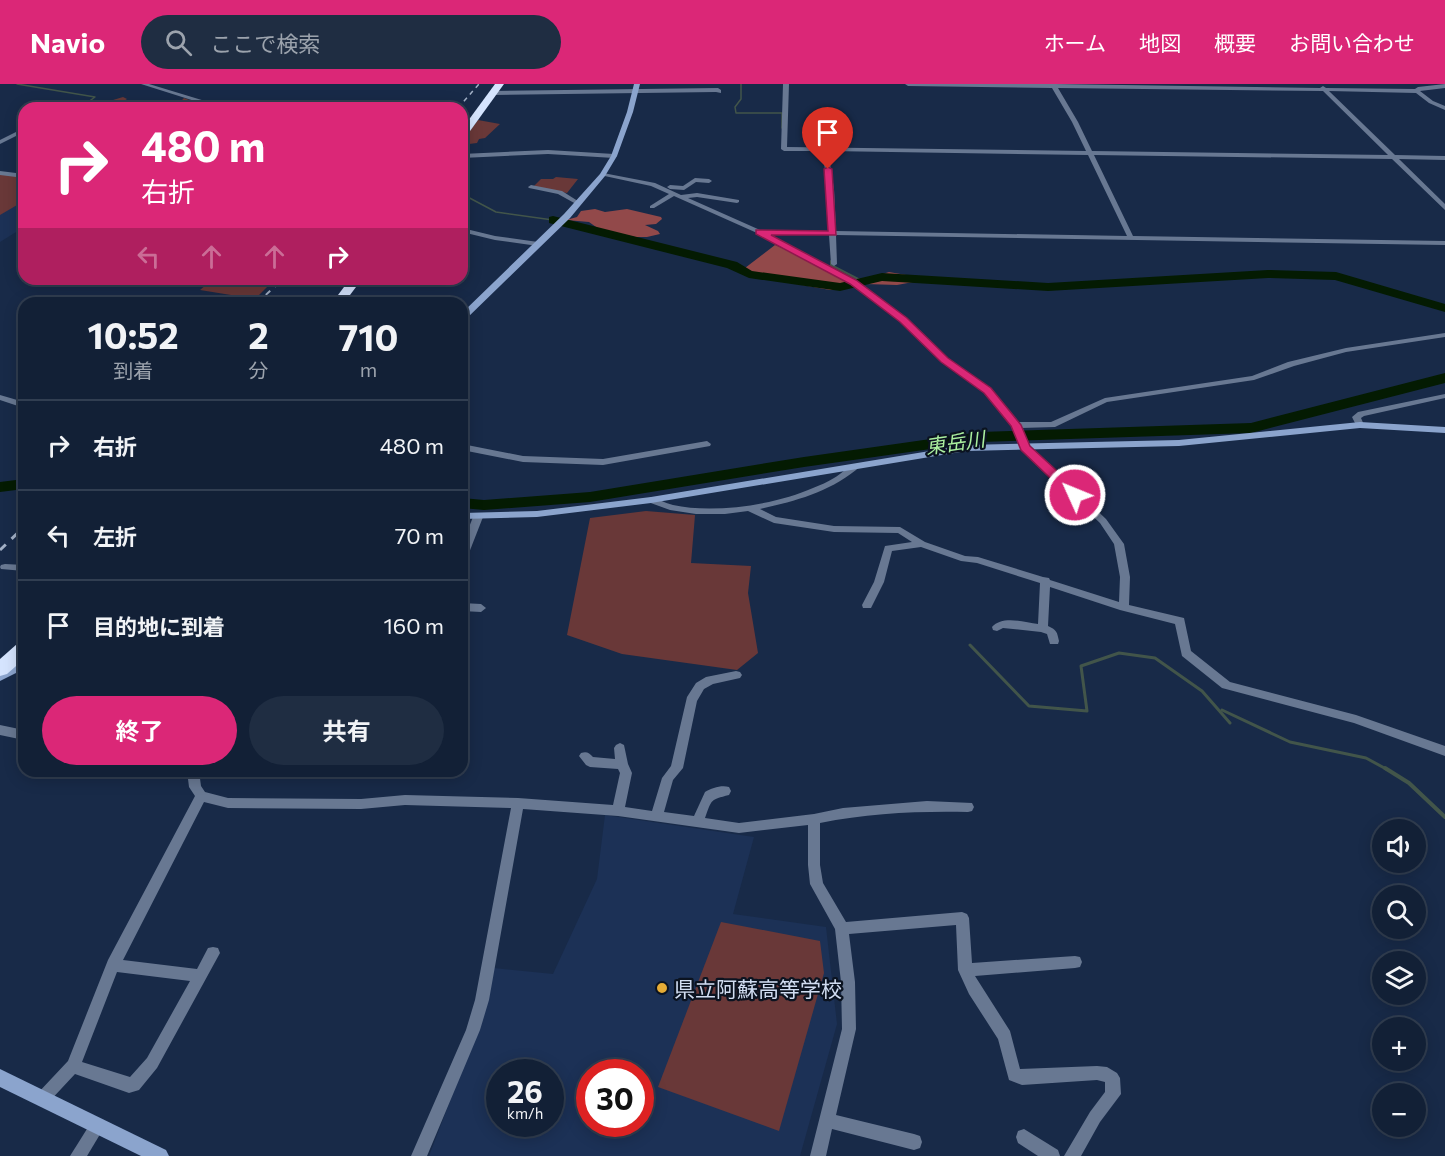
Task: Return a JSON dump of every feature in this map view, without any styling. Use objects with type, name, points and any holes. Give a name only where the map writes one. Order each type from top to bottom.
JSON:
[{"type":"highway","points":[[468,127],[500,84]]},
{"type":"highway","points":[[0,669],[18,654]]},
{"type":"street","points":[[144,84],[203,102]]},
{"type":"street","points":[[786,84],[784,149],[1445,158]]},
{"type":"street","points":[[908,84],[1417,91],[1418,89],[1445,87]]},
{"type":"street","points":[[1319,84],[1445,208]]},
{"type":"street","points":[[1054,85],[1131,238]]},
{"type":"street","points":[[468,312],[538,244],[603,175],[614,156],[630,112],[635,89]]},
{"type":"street","points":[[493,93],[635,89],[718,90],[719,92]]},
{"type":"street","points":[[1417,91],[1431,102],[1445,108]]},
{"type":"street","points":[[0,142],[18,133]]},
{"type":"street","points":[[825,149],[834,264]]},
{"type":"street","points":[[468,156],[548,152],[614,156]]},
{"type":"street","points":[[0,173],[18,175]]},
{"type":"street","points":[[603,175],[644,181],[661,187],[759,232],[842,275],[904,320],[945,360],[988,391],[1016,425],[1025,447],[1103,521],[1119,544],[1125,578],[1124,607]]},
{"type":"street","points":[[661,187],[684,188],[695,180],[708,183],[697,195]]},
{"type":"street","points":[[531,188],[560,192],[578,203]]},
{"type":"street","points":[[652,207],[678,194],[737,201]]},
{"type":"street","points":[[468,231],[538,244]]},
{"type":"street","points":[[759,232],[1445,243]]},
{"type":"street","points":[[1016,425],[1052,424],[1105,400],[1254,378],[1291,364],[1346,350],[1445,335]]},
{"type":"street","points":[[0,397],[18,403]]},
{"type":"street","points":[[1360,425],[1356,417],[1361,414],[1443,398]]},
{"type":"street","points":[[468,516],[537,514],[651,500],[966,448],[1223,441],[1360,425],[1445,430]]},
{"type":"street","points":[[468,448],[523,459],[603,462],[707,444]]},
{"type":"street","points":[[651,500],[662,507],[674,510],[699,512],[752,509],[844,478],[853,468]]},
{"type":"street","points":[[752,509],[774,520],[834,529],[900,530],[922,544],[964,560],[978,560],[990,566],[1045,580],[1124,607],[1180,621],[1186,653],[1227,685],[1356,719],[1427,742],[1445,751]]},
{"type":"street","points":[[468,543],[478,517]]},
{"type":"street","points":[[867,605],[879,582],[888,548],[922,544]]},
{"type":"street","points":[[5,567],[18,568]]},
{"type":"street","points":[[1043,627],[1045,580]]},
{"type":"street","points":[[468,607],[481,608]]},
{"type":"street","points":[[997,627],[1001,624],[1043,627],[1052,632],[1054,641]]},
{"type":"street","points":[[0,676],[18,667]]},
{"type":"street","points":[[656,817],[668,778],[677,768],[691,700],[700,686],[710,680],[736,675]]},
{"type":"street","points":[[0,730],[18,734]]},
{"type":"street","points":[[618,811],[626,773],[620,748]]},
{"type":"street","points":[[585,756],[590,762],[622,764]]},
{"type":"street","points":[[194,777],[195,787],[201,796],[228,803],[361,804],[405,800],[518,803],[618,811],[739,828],[843,813],[927,806],[968,807]]},
{"type":"street","points":[[698,821],[709,795],[714,791],[725,791]]},
{"type":"street","points":[[42,1099],[73,1066],[114,965],[201,796]]},
{"type":"street","points":[[419,1156],[473,1029],[482,1000],[518,803]]},
{"type":"street","points":[[814,819],[814,865],[817,884],[842,928],[848,982],[849,1029],[818,1156]]},
{"type":"street","points":[[842,928],[962,918],[965,970],[974,989],[1005,1036],[1014,1075],[1022,1077],[1097,1073],[1107,1074],[1112,1078],[1113,1094],[1095,1117],[1072,1156]]},
{"type":"street","points":[[73,1066],[129,1085],[134,1084],[152,1063],[213,953]]},
{"type":"street","points":[[965,970],[1075,962]]},
{"type":"street","points":[[114,965],[201,976]]},
{"type":"street","points":[[0,1078],[160,1156]]},
{"type":"street","points":[[827,1120],[914,1142]]},
{"type":"street","points":[[78,1156],[97,1126]]},
{"type":"street","points":[[1024,1137],[1052,1156]]},
{"type":"shaded area","points":[[123,97],[127,99],[124,101],[128,102],[106,102]]},
{"type":"shaded area","points":[[184,98],[194,102],[179,102]]},
{"type":"shaded area","points":[[478,120],[500,124],[485,138],[468,145],[468,133]]},
{"type":"shaded area","points":[[0,174],[18,176],[18,204],[0,215]]},
{"type":"shaded area","points":[[0,175],[18,177],[18,231],[0,242]]},
{"type":"shaded area","points":[[556,177],[578,179],[567,193],[533,187],[541,179]]},
{"type":"shaded area","points":[[595,209],[605,212],[627,209],[661,217],[662,219],[656,224],[645,225],[660,234],[635,237],[599,229],[589,222],[566,220],[577,217],[581,211]]},
{"type":"shaded area","points":[[775,245],[842,274],[848,285],[889,272],[929,279],[897,285],[865,284],[830,290],[758,277],[745,268]]},
{"type":"shaded area","points":[[206,285],[269,285],[257,297],[232,297],[231,295],[200,290]]},
{"type":"shaded area","points":[[646,511],[695,515],[691,563],[751,566],[748,593],[758,653],[737,670],[622,654],[567,635],[590,518]]},
{"type":"shaded area","name":"県立阿蘇高等学校","points":[[605,815],[754,837],[733,914],[826,927],[837,1024],[800,1156],[429,1156],[488,1002],[494,968],[553,974],[597,879]]},
{"type":"shaded area","points":[[721,922],[820,941],[824,973],[779,1131],[658,1087]]},
{"type":"waterway","points":[[17,84],[95,97],[88,102]]},
{"type":"waterway","points":[[741,84],[741,99],[735,107],[736,113],[782,113],[782,128]]},
{"type":"waterway","points":[[825,171],[829,215]]},
{"type":"waterway","points":[[468,197],[496,212],[553,220]]},
{"type":"waterway","points":[[553,220],[732,265],[749,274],[840,287],[882,277],[1048,287],[1268,274],[1336,276],[1445,308]]},
{"type":"waterway","points":[[831,261],[831,265],[860,280]]},
{"type":"waterway","name":"東岳川","points":[[468,504],[484,505],[590,497],[804,462],[980,437],[1251,428],[1445,378]]},
{"type":"waterway","name":"東岳川","points":[[0,487],[18,485]]},
{"type":"waterway","points":[[970,645],[1029,706],[1087,711],[1081,666],[1119,653],[1155,658],[1202,691],[1230,723]]},
{"type":"waterway","points":[[1222,710],[1290,742],[1366,758],[1388,770]]},
{"type":"waterway","points":[[1385,768],[1409,783],[1445,817]]},
{"type":"railway","points":[[463,102],[479,84]]},
{"type":"railway","points":[[264,297],[276,285]]},
{"type":"railway","points":[[0,550],[18,533]]},
{"type":"place","name":"県立阿蘇高等学校","points":[[662,988]]},
{"type":"route","points":[[828,169],[833,233],[759,232],[842,275],[904,320],[945,360],[988,391],[1016,425],[1025,447],[1075,495]]}]
